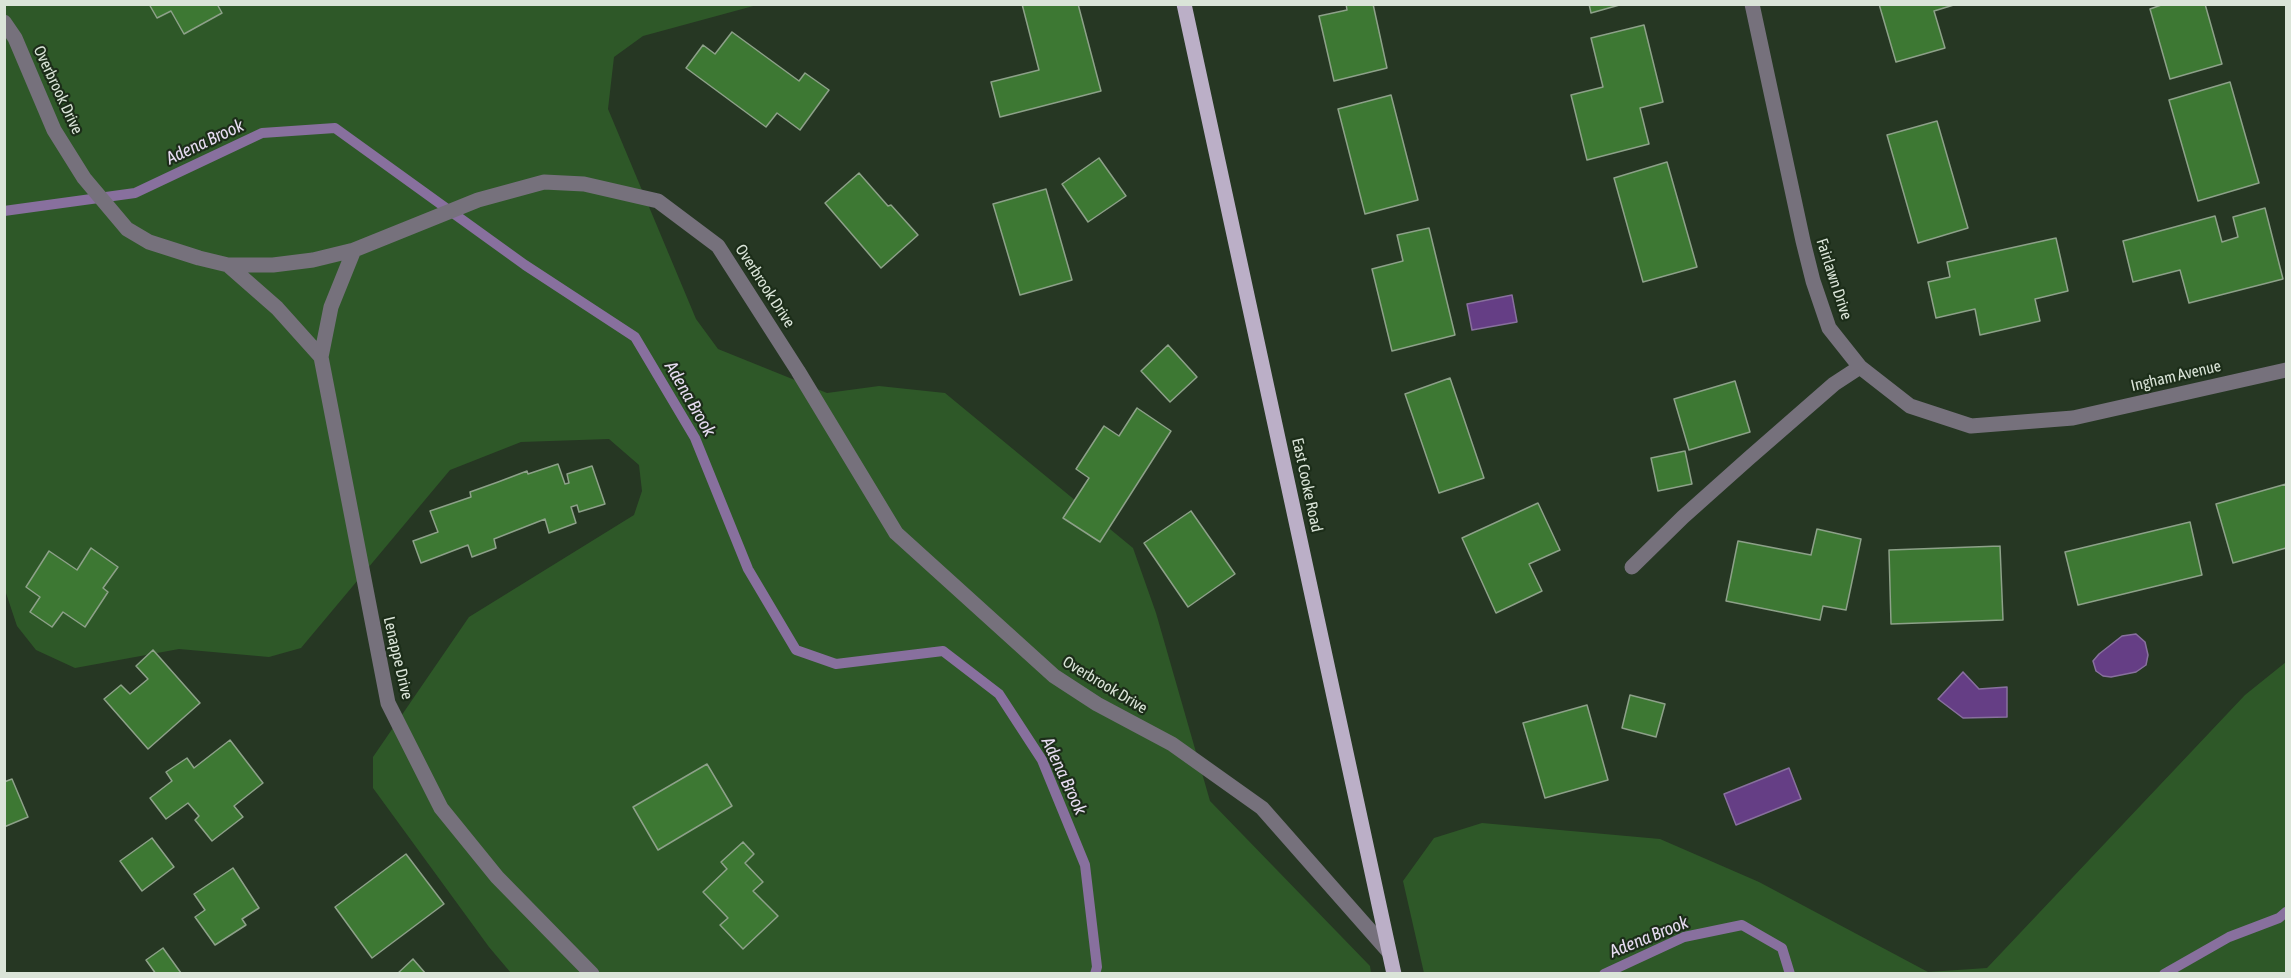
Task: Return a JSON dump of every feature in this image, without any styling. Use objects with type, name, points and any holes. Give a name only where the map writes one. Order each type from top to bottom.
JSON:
[{"type":"main road","name":"East Cooke Road","points":[[1184,4],[1394,974]]},
{"type":"street","name":"Fairlawn Drive","points":[[1752,4],[1813,281],[1829,328],[1860,367],[1910,406],[1971,426],[2073,418]]},
{"type":"street","name":"Overbrook Drive","points":[[4,22],[15,38],[54,130],[84,178],[127,229],[149,243],[228,265],[273,265],[313,260],[354,250],[478,200],[544,182],[584,184],[658,201],[718,246],[798,371],[896,533],[1054,676],[1097,704],[1172,744],[1262,808],[1389,952]]},
{"type":"street","name":"Lenappe Drive","points":[[354,250],[331,307],[321,357],[388,703],[441,808],[497,878],[592,974]]},
{"type":"street","points":[[228,265],[277,308],[321,357]]},
{"type":"street","points":[[1632,567],[1683,517],[1748,459],[1834,384],[1860,367]]},
{"type":"street","name":"Ingham Avenue","points":[[2073,418],[2286,370]]},
{"type":"green space","points":[[4,5],[757,5],[643,36],[614,57],[608,109],[696,319],[718,349],[827,393],[879,386],[945,393],[1133,548],[1156,613],[1210,801],[1370,966],[1371,973],[511,973],[489,947],[373,788],[373,757],[469,617],[634,515],[642,491],[639,465],[609,439],[521,442],[450,470],[301,648],[269,657],[179,649],[75,668],[36,650],[17,626],[4,587]]},
{"type":"green space","points":[[2286,662],[2286,973],[1424,973],[1403,881],[1434,838],[1482,823],[1660,839],[1759,882],[1928,972],[1987,968],[2245,695]]},
{"type":"shaded area","points":[[1512,295],[1517,322],[1472,330],[1467,304]]},
{"type":"shaded area","points":[[2136,634],[2145,642],[2148,655],[2146,665],[2136,672],[2111,677],[2103,676],[2096,671],[2093,661],[2099,654],[2122,636]]},
{"type":"shaded area","points":[[1963,672],[1979,689],[2007,687],[2007,717],[1963,718],[1938,699]]},
{"type":"shaded area","points":[[1789,768],[1801,799],[1736,825],[1724,794]]},
{"type":"building","points":[[149,4],[217,4],[222,13],[184,34],[171,11],[157,18]]},
{"type":"building","points":[[1022,4],[1078,4],[1101,91],[1000,117],[991,82],[1039,70]]},
{"type":"building","points":[[1346,4],[1373,4],[1387,68],[1334,81],[1319,16],[1347,10]]},
{"type":"building","points":[[1589,4],[1623,4],[1591,13]]},
{"type":"building","points":[[1879,4],[1957,4],[1934,11],[1945,48],[1896,62]]},
{"type":"building","points":[[2164,4],[2205,4],[2222,64],[2170,79],[2150,9]]},
{"type":"building","points":[[1644,25],[1663,102],[1640,108],[1649,144],[1587,160],[1571,95],[1603,87],[1591,38]]},
{"type":"building","points":[[732,32],[799,81],[805,73],[829,90],[800,130],[777,113],[766,127],[686,68],[703,45],[715,54]]},
{"type":"building","points":[[2230,82],[2259,183],[2198,201],[2169,100]]},
{"type":"building","points":[[1391,95],[1418,200],[1365,214],[1338,109]]},
{"type":"building","points":[[1937,121],[1968,228],[1918,243],[1887,135]]},
{"type":"building","points":[[1099,158],[1126,196],[1088,222],[1062,184]]},
{"type":"building","points":[[1667,162],[1697,267],[1643,282],[1614,178]]},
{"type":"building","points":[[859,173],[918,235],[881,268],[825,203]]},
{"type":"building","points":[[1046,189],[1072,280],[1020,295],[993,204]]},
{"type":"building","points":[[2265,208],[2283,279],[2189,303],[2180,270],[2133,282],[2123,241],[2215,216],[2222,242],[2238,237],[2233,217]]},
{"type":"building","points":[[1429,228],[1455,335],[1392,351],[1372,269],[1403,261],[1397,235]]},
{"type":"building","points":[[2056,238],[2068,291],[2035,299],[2040,321],[1980,335],[1975,309],[1936,318],[1928,282],[1950,277],[1947,262]]},
{"type":"building","points":[[1168,345],[1197,377],[1170,402],[1141,371]]},
{"type":"building","points":[[1450,378],[1484,478],[1439,493],[1405,394]]},
{"type":"building","points":[[1735,381],[1750,432],[1689,450],[1674,399]]},
{"type":"building","points":[[1137,408],[1171,431],[1100,542],[1063,518],[1089,478],[1076,469],[1104,426],[1119,436]]},
{"type":"building","points":[[1685,451],[1692,484],[1658,491],[1651,458]]},
{"type":"building","points":[[558,464],[565,484],[569,483],[567,474],[592,466],[605,504],[579,512],[577,505],[571,507],[576,523],[549,533],[545,519],[494,539],[496,548],[472,557],[468,545],[421,563],[413,541],[438,532],[430,511],[471,497],[470,492],[527,471],[528,474]]},
{"type":"building","points":[[2286,484],[2286,548],[2233,563],[2216,504]]},
{"type":"building","points":[[1538,503],[1560,550],[1529,564],[1542,591],[1496,613],[1462,538]]},
{"type":"building","points":[[1191,511],[1235,574],[1188,607],[1144,543]]},
{"type":"building","points":[[2190,522],[2202,575],[2078,605],[2065,552]]},
{"type":"building","points":[[1817,529],[1861,539],[1846,610],[1823,606],[1820,620],[1726,601],[1738,541],[1811,555]]},
{"type":"building","points":[[2000,546],[2003,620],[1891,624],[1889,550]]},
{"type":"building","points":[[91,548],[118,567],[103,588],[108,592],[85,627],[63,612],[52,627],[30,612],[40,597],[26,587],[49,551],[77,570]]},
{"type":"building","points":[[153,650],[200,703],[148,749],[104,699],[121,685],[130,694],[148,679],[136,666]]},
{"type":"building","points":[[1630,695],[1665,704],[1656,737],[1622,728]]},
{"type":"building","points":[[1587,705],[1608,780],[1545,798],[1523,723]]},
{"type":"building","points":[[230,740],[263,783],[234,806],[243,817],[212,841],[195,820],[199,816],[188,803],[166,819],[150,798],[172,781],[166,772],[187,758],[194,768]]},
{"type":"building","points":[[707,764],[732,806],[658,850],[633,807]]},
{"type":"building","points":[[12,779],[28,817],[4,827],[4,782]]},
{"type":"building","points":[[152,838],[174,867],[142,891],[120,861]]},
{"type":"building","points":[[743,842],[754,854],[745,863],[763,882],[753,891],[778,916],[743,949],[720,925],[728,918],[703,892],[727,869],[721,862]]},
{"type":"building","points":[[406,854],[444,904],[372,958],[335,907]]},
{"type":"building","points":[[233,868],[259,908],[242,919],[246,925],[215,945],[195,917],[205,910],[194,894]]},
{"type":"building","points":[[163,948],[180,974],[156,974],[146,960]]},
{"type":"building","points":[[413,959],[426,974],[397,974]]},
{"type":"waterway","name":"Adena Brook","points":[[4,211],[135,193],[262,133],[335,128],[525,265],[635,337],[695,438],[748,569],[796,650],[836,664],[943,651],[999,694],[1042,760],[1085,865],[1097,967],[1095,974]]},
{"type":"waterway","points":[[2164,974],[2229,937],[2279,918],[2286,912]]},
{"type":"waterway","name":"Adena Brook","points":[[1604,974],[1684,937],[1742,925],[1782,948],[1790,974]]}]
